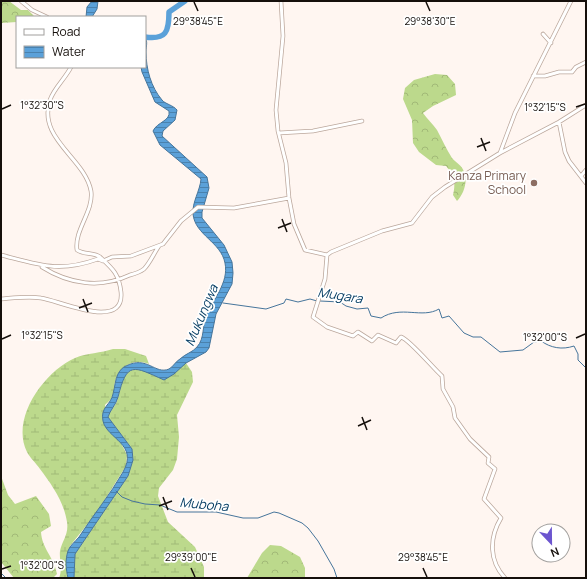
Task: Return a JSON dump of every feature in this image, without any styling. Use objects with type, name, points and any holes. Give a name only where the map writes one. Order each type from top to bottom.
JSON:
[{"type":"street","points":[[21,1],[32,10],[45,16]]},
{"type":"street","points":[[280,1],[282,41],[276,101],[279,133],[286,163],[289,198],[294,224],[305,250],[327,255],[380,232],[412,223],[434,194],[500,153],[559,122],[586,105]]},
{"type":"street","points":[[500,153],[515,113],[571,1]]},
{"type":"street","points":[[544,34],[551,43]]},
{"type":"street","points":[[533,76],[545,76],[556,73],[572,72],[576,67],[586,62]]},
{"type":"street","points":[[1,299],[41,298],[78,310],[106,312],[118,306],[121,297],[120,280],[116,272],[97,255],[84,253],[77,250],[79,236],[90,199],[90,187],[85,176],[52,132],[48,109],[50,100],[70,68]]},
{"type":"street","points":[[279,133],[313,131],[362,121]]},
{"type":"street","points":[[559,122],[565,152],[569,161],[586,183]]},
{"type":"street","points":[[581,176],[586,170]]},
{"type":"street","points":[[1,255],[47,267],[69,267],[98,259],[103,261],[112,257],[131,256],[165,243],[181,220],[198,208],[234,208],[289,198]]},
{"type":"street","points":[[38,264],[52,273],[77,282],[106,284],[120,280],[143,270],[159,246]]},
{"type":"street","points":[[327,255],[325,279],[313,317],[327,327],[353,336],[358,332],[372,341],[378,335],[396,343],[402,337],[406,338],[425,360],[442,376],[443,389],[453,407],[455,418],[470,439],[488,457],[488,462],[495,468],[484,499],[500,518],[493,530],[492,549],[500,572],[505,578]]},
{"type":"green space","points":[[1,1],[9,1],[21,10],[28,10],[34,16],[16,16],[16,22],[1,23]]},
{"type":"green space","points":[[435,74],[447,75],[455,84],[456,95],[433,106],[423,113],[437,130],[452,158],[463,170],[466,179],[465,187],[462,195],[457,201],[453,195],[453,176],[446,166],[436,165],[419,152],[413,143],[412,120],[403,99],[405,88],[414,80]]},
{"type":"green space","points":[[113,349],[125,349],[146,356],[149,364],[137,362],[123,368],[115,382],[114,392],[110,400],[105,405],[107,429],[120,440],[127,455],[126,466],[97,512],[70,546],[66,563],[68,578],[59,578],[61,571],[60,551],[67,530],[67,522],[63,508],[53,488],[27,452],[23,439],[23,425],[33,397],[52,373],[75,358]]},
{"type":"green space","points":[[186,363],[192,372],[193,382],[177,415],[179,437],[177,459],[173,470],[159,488],[158,496],[168,522],[195,547],[204,567],[204,578],[74,578],[75,554],[128,476],[133,460],[132,449],[108,417],[117,401],[125,375],[129,371],[140,370],[152,373],[158,377]]},
{"type":"green space","points":[[1,476],[8,495],[15,504],[36,496],[49,514],[51,526],[41,532],[42,538],[57,574],[53,578],[14,578],[1,562]]},
{"type":"green space","points":[[270,545],[281,546],[300,557],[305,568],[305,578],[247,578],[262,553]]},
{"type":"water","points":[[92,1],[98,1],[97,9],[93,16],[86,16],[87,7]]},
{"type":"water","points":[[146,52],[147,65],[152,84],[162,100],[177,110],[175,120],[163,131],[162,136],[207,177],[209,188],[202,212],[202,218],[224,245],[232,262],[232,284],[216,314],[209,348],[206,352],[186,363],[174,374],[164,380],[138,370],[128,372],[125,377],[117,400],[108,417],[132,449],[133,460],[128,476],[75,554],[74,578],[68,578],[66,561],[71,545],[79,537],[113,489],[127,463],[125,448],[110,433],[103,421],[102,416],[104,409],[112,398],[118,374],[124,367],[133,363],[145,364],[159,370],[169,369],[182,357],[195,349],[201,340],[206,316],[220,291],[225,277],[226,270],[223,256],[219,249],[198,228],[193,214],[201,179],[160,145],[153,131],[157,125],[168,117],[169,111],[155,102],[141,68],[146,68]]},
{"type":"waterway","points":[[146,37],[152,38],[162,36],[167,29],[169,12],[185,1]]},
{"type":"waterway","name":"Mugara","points":[[223,303],[266,309],[284,303],[286,299],[298,302],[310,299],[317,301]]},
{"type":"waterway","name":"Mugara","points":[[320,301],[340,302],[346,306],[357,309],[368,308],[371,316],[381,318],[389,314],[404,312],[426,313],[439,309],[442,318],[449,316],[464,333],[473,337],[481,337],[500,352],[523,350],[534,342],[541,341],[557,348],[574,346],[578,354],[578,360],[586,368]]},
{"type":"waterway","name":"Muboha","points":[[116,491],[122,497],[132,501],[160,505],[177,512],[216,512],[243,518],[258,518],[274,512],[279,513],[302,523],[308,528],[318,541],[334,569],[337,578]]},
{"type":"waterway","points":[[1,573],[6,578]]},
{"type":"place","name":"Kanza Primary School","points":[[534,183]]},
{"type":"water label","name":"Mukungwa","points":[[201,315]]}]
